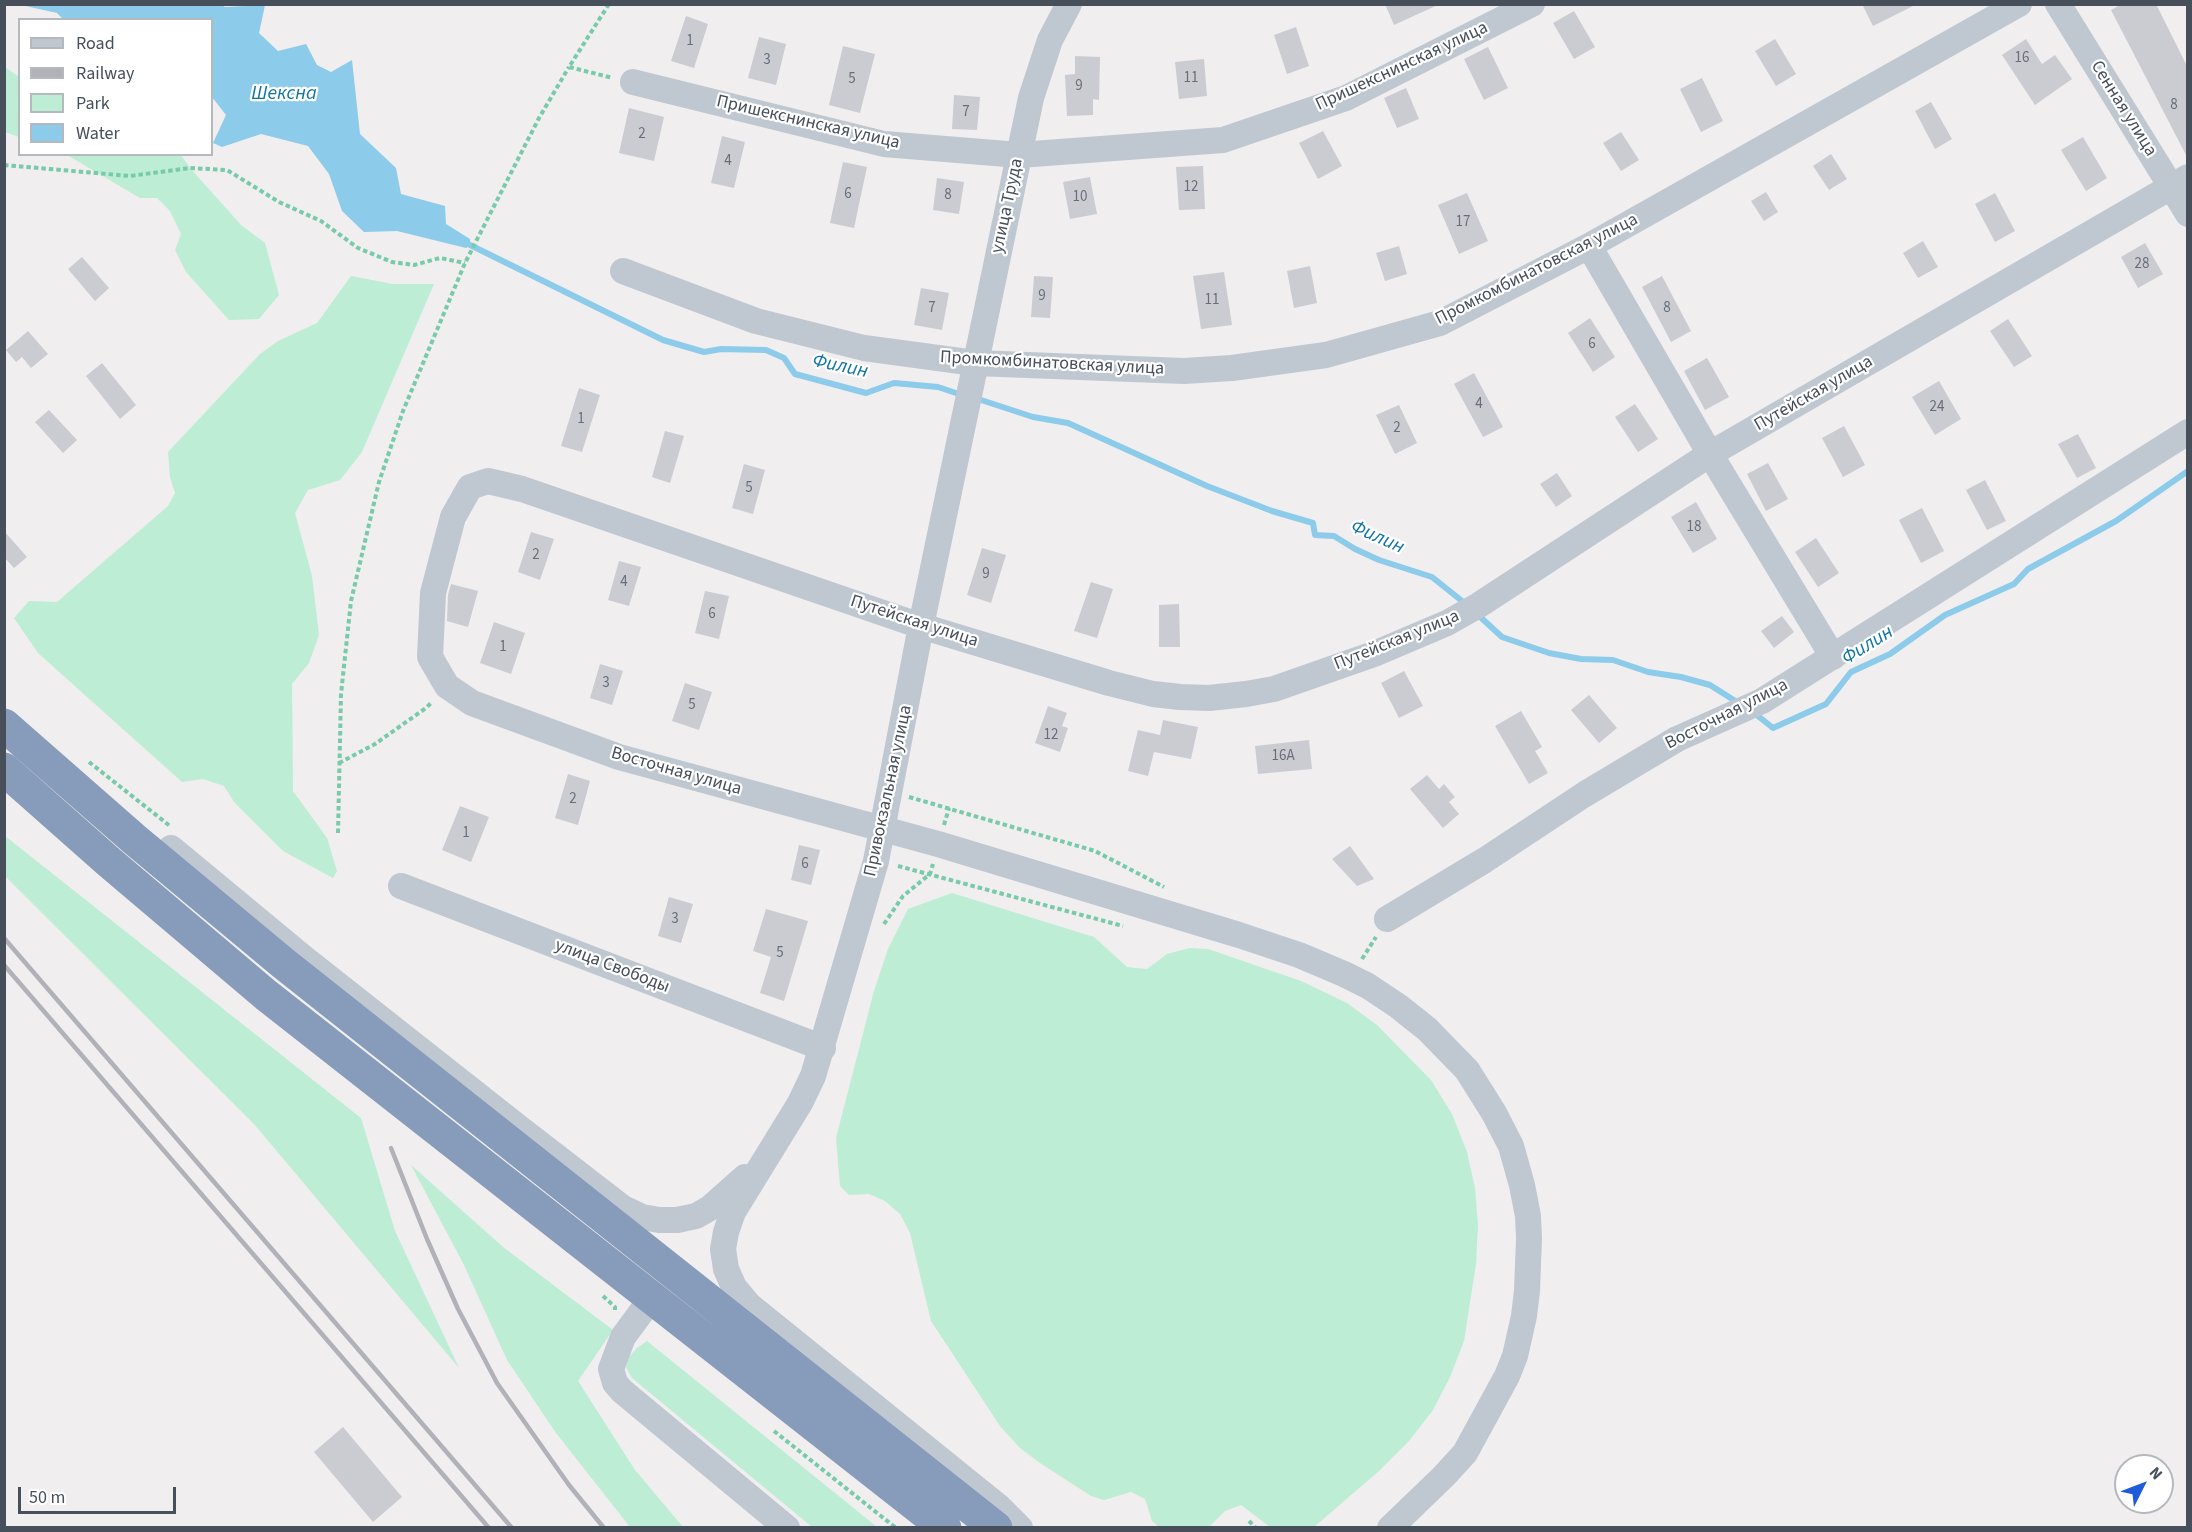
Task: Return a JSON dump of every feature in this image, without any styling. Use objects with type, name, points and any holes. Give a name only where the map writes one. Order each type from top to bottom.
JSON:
[{"type":"highway","points":[[4,723],[134,839],[283,963],[996,1527]]},
{"type":"highway","points":[[4,769],[109,862],[266,994],[651,1299],[945,1527]]},
{"type":"street","name":"улица Труда","points":[[966,414],[1031,98],[1042,59],[1069,4]]},
{"type":"street","name":"Пришекснинская улица","points":[[633,82],[884,144],[1019,155],[1223,140],[1346,98],[1532,4]]},
{"type":"street","name":"Промкомбинатовская улица","points":[[623,271],[756,321],[973,374],[1184,371],[1233,368],[1326,355],[1440,323],[1589,246],[2019,4]]},
{"type":"street","name":"Сенная улица","points":[[2058,4],[2179,182],[2187,214]]},
{"type":"street","name":"Путейская улица","points":[[447,686],[430,657],[433,593],[453,517],[470,487],[488,481],[522,489],[921,626],[1035,662],[1142,692],[1180,698],[1209,698],[1274,688],[1374,654],[1448,623],[1710,454],[2179,182]]},
{"type":"street","points":[[1589,246],[1710,454],[1833,657]]},
{"type":"street","name":"Привокзальная улица","points":[[769,1154],[800,1103],[813,1076],[876,861],[921,626],[966,414]]},
{"type":"street","name":"Восточная улица","points":[[1387,919],[1677,739],[1762,701],[2187,432]]},
{"type":"street","name":"Восточная улица","points":[[447,686],[472,703],[619,758],[883,828],[1239,935],[1324,965],[1368,986],[1427,1029],[1467,1070],[1494,1113],[1511,1146],[1528,1216],[1527,1291],[1524,1316],[1508,1376],[1465,1453],[1444,1476],[1389,1527]]},
{"type":"street","points":[[4,723],[176,852],[342,988],[623,1208],[642,1217],[659,1220],[677,1220],[696,1216],[727,1194],[769,1154]]},
{"type":"street","name":"улица Свободы","points":[[401,886],[823,1048]]},
{"type":"street","points":[[769,1154],[742,1196],[726,1232],[723,1249],[726,1269],[734,1287],[749,1305],[998,1506],[1020,1527]]},
{"type":"street","points":[[651,1299],[622,1337],[611,1369],[615,1383],[787,1527]]},
{"type":"street","points":[[697,1453],[759,1527]]},
{"type":"path","points":[[338,833],[341,694],[351,601],[379,482],[404,411],[465,263],[539,118],[609,4]]},
{"type":"path","points":[[569,68],[633,82]]},
{"type":"path","points":[[4,165],[130,176],[190,168],[227,170],[279,202],[321,221],[358,248],[392,262],[414,265],[440,258],[465,263]]},
{"type":"path","points":[[338,764],[375,744],[426,708],[447,686]]},
{"type":"path","points":[[928,802],[1095,851],[1173,891]]},
{"type":"path","points":[[912,870],[1131,928]]},
{"type":"path","points":[[880,932],[893,907],[930,874]]},
{"type":"path","points":[[1351,956],[1370,965]]},
{"type":"path","points":[[1249,1521],[1257,1527]]},
{"type":"green space","points":[[5,67],[18,76],[18,137],[5,132]]},
{"type":"green space","points":[[69,156],[182,156],[241,225],[265,243],[279,295],[259,319],[229,320],[186,272],[175,250],[181,234],[170,211],[157,198],[140,198]]},
{"type":"green space","points":[[351,276],[393,284],[434,284],[362,452],[340,480],[308,490],[295,513],[312,576],[319,635],[309,663],[292,684],[293,791],[327,838],[337,871],[333,878],[283,851],[234,802],[224,786],[203,779],[182,782],[38,653],[14,618],[29,601],[57,602],[168,506],[175,493],[170,477],[168,452],[260,354],[278,341],[317,323]]},
{"type":"green space","points":[[5,836],[361,1118],[395,1231],[459,1368],[254,1124],[5,876]]},
{"type":"green space","points":[[952,893],[1094,937],[1127,967],[1147,969],[1167,954],[1190,948],[1208,949],[1301,981],[1347,1003],[1377,1025],[1431,1080],[1452,1114],[1467,1152],[1475,1188],[1478,1225],[1476,1264],[1464,1341],[1450,1377],[1433,1410],[1409,1441],[1379,1471],[1314,1527],[1270,1527],[1241,1505],[1225,1511],[1209,1527],[1159,1527],[1152,1521],[1145,1499],[1131,1492],[1104,1500],[1091,1496],[1040,1463],[1020,1448],[1000,1426],[931,1321],[910,1233],[900,1214],[885,1201],[869,1194],[849,1195],[840,1186],[836,1138],[874,991],[888,949],[908,909]]},
{"type":"green space","points":[[411,1165],[503,1247],[613,1330],[578,1381],[635,1470],[683,1527],[630,1527],[556,1433],[507,1360],[464,1265]]},
{"type":"green space","points":[[647,1341],[877,1527],[812,1527],[632,1378],[626,1367],[629,1357]]},
{"type":"water","name":"Шексна","points":[[220,4],[225,7],[265,5],[259,33],[278,51],[306,44],[317,65],[331,72],[352,60],[360,134],[396,168],[401,194],[445,206],[446,224],[470,239],[470,245],[466,248],[397,231],[364,232],[342,211],[329,174],[308,146],[261,134],[222,147],[213,143],[226,115],[213,98],[213,18],[62,18],[57,13],[21,5]]},
{"type":"building","points":[[1385,4],[1440,4],[1394,25]]},
{"type":"building","points":[[1862,4],[1917,4],[1873,26]]},
{"type":"building","points":[[2122,4],[2156,4],[2187,66],[2187,157],[2111,10]]},
{"type":"building","points":[[1574,11],[1595,47],[1574,59],[1553,23]]},
{"type":"building","points":[[686,16],[708,24],[694,68],[671,61]]},
{"type":"building","points":[[1296,27],[1309,66],[1287,74],[1274,35]]},
{"type":"building","points":[[759,37],[786,44],[776,85],[748,78]]},
{"type":"building","points":[[1775,39],[1796,74],[1776,86],[1755,51]]},
{"type":"building","points":[[2026,39],[2042,64],[2055,55],[2072,79],[2035,105],[2002,55]]},
{"type":"building","points":[[843,46],[875,54],[860,113],[829,105]]},
{"type":"building","points":[[1488,47],[1508,88],[1484,100],[1464,59]]},
{"type":"building","points":[[1075,56],[1100,57],[1099,100],[1093,99],[1093,115],[1067,116],[1065,75],[1075,74]]},
{"type":"building","points":[[1204,59],[1207,96],[1179,99],[1175,62]]},
{"type":"building","points":[[1702,78],[1723,121],[1701,132],[1680,89]]},
{"type":"building","points":[[1406,88],[1419,119],[1397,128],[1384,98]]},
{"type":"building","points":[[954,95],[980,97],[977,130],[952,129]]},
{"type":"building","points":[[1931,102],[1952,139],[1935,149],[1915,111]]},
{"type":"building","points":[[629,108],[664,117],[654,161],[619,153]]},
{"type":"building","points":[[1323,131],[1342,166],[1318,179],[1299,143]]},
{"type":"building","points":[[1621,132],[1639,160],[1621,171],[1603,143]]},
{"type":"building","points":[[722,136],[745,142],[734,188],[711,183]]},
{"type":"building","points":[[2083,137],[2107,178],[2086,191],[2061,150]]},
{"type":"building","points":[[1831,154],[1847,179],[1829,190],[1813,166]]},
{"type":"building","points":[[843,162],[867,167],[854,228],[830,223]]},
{"type":"building","points":[[1203,166],[1205,209],[1179,210],[1176,167]]},
{"type":"building","points":[[1090,177],[1097,214],[1070,219],[1063,182]]},
{"type":"building","points":[[937,178],[964,182],[959,214],[933,210]]},
{"type":"building","points":[[1766,192],[1778,212],[1764,221],[1751,201]]},
{"type":"building","points":[[1467,193],[1488,241],[1459,254],[1438,205]]},
{"type":"building","points":[[1995,193],[2015,231],[1995,242],[1975,204]]},
{"type":"building","points":[[1923,241],[1938,267],[1918,278],[1903,253]]},
{"type":"building","points":[[2145,243],[2163,274],[2138,288],[2121,257]]},
{"type":"building","points":[[1399,246],[1407,274],[1385,281],[1376,253]]},
{"type":"building","points":[[82,257],[109,288],[95,301],[68,269]]},
{"type":"building","points":[[1310,266],[1317,303],[1294,308],[1287,271]]},
{"type":"building","points":[[1224,272],[1232,325],[1201,329],[1193,276]]},
{"type":"building","points":[[1034,276],[1053,277],[1050,318],[1031,317]]},
{"type":"building","points":[[1662,276],[1691,331],[1671,342],[1642,287]]},
{"type":"building","points":[[921,288],[949,293],[942,330],[914,325]]},
{"type":"building","points":[[1590,318],[1615,357],[1593,372],[1568,333]]},
{"type":"building","points":[[2008,319],[2032,356],[2014,367],[1990,331]]},
{"type":"building","points":[[28,331],[48,354],[31,368],[22,357],[16,362],[6,350]]},
{"type":"building","points":[[1707,358],[1729,397],[1705,410],[1684,371]]},
{"type":"building","points":[[102,363],[136,405],[120,419],[86,376]]},
{"type":"building","points":[[1474,373],[1503,427],[1483,437],[1454,384]]},
{"type":"building","points":[[1939,381],[1961,419],[1935,435],[1912,397]]},
{"type":"building","points":[[579,388],[600,395],[582,452],[561,446]]},
{"type":"building","points":[[1635,404],[1658,439],[1638,452],[1615,417]]},
{"type":"building","points":[[1399,405],[1417,443],[1395,454],[1376,415]]},
{"type":"building","points":[[49,410],[77,440],[63,453],[35,422]]},
{"type":"building","points":[[1844,426],[1865,465],[1843,477],[1822,438]]},
{"type":"building","points":[[665,431],[684,436],[670,483],[652,477]]},
{"type":"building","points":[[2078,434],[2096,468],[2077,478],[2058,444]]},
{"type":"building","points":[[1768,463],[1788,499],[1766,511],[1747,474]]},
{"type":"building","points":[[744,464],[765,470],[753,514],[732,508]]},
{"type":"building","points":[[1557,473],[1572,496],[1556,507],[1540,484]]},
{"type":"building","points":[[1985,480],[2006,521],[1987,530],[1966,490]]},
{"type":"building","points":[[1696,502],[1717,539],[1693,553],[1671,517]]},
{"type":"building","points":[[1922,508],[1944,551],[1921,563],[1899,520]]},
{"type":"building","points":[[4,531],[27,557],[14,568],[4,557]]},
{"type":"building","points":[[531,532],[554,539],[540,580],[518,572]]},
{"type":"building","points":[[1816,538],[1839,573],[1818,587],[1795,552]]},
{"type":"building","points":[[982,548],[1006,555],[991,603],[967,595]]},
{"type":"building","points":[[619,561],[641,567],[629,606],[608,600]]},
{"type":"building","points":[[1091,582],[1113,589],[1097,638],[1074,631]]},
{"type":"building","points":[[451,584],[478,591],[468,627],[447,621],[448,595]]},
{"type":"building","points":[[705,591],[729,596],[719,639],[695,633]]},
{"type":"building","points":[[1179,604],[1180,647],[1159,647],[1159,605]]},
{"type":"building","points":[[1782,616],[1794,632],[1774,648],[1761,631]]},
{"type":"building","points":[[494,622],[525,633],[511,674],[480,663]]},
{"type":"building","points":[[600,664],[623,671],[612,705],[590,698]]},
{"type":"building","points":[[1404,671],[1423,706],[1399,718],[1381,683]]},
{"type":"building","points":[[685,683],[712,692],[699,730],[672,721]]},
{"type":"building","points":[[1589,695],[1617,728],[1599,743],[1571,710]]},
{"type":"building","points":[[1048,706],[1067,713],[1062,726],[1068,728],[1060,752],[1035,743]]},
{"type":"building","points":[[1521,711],[1542,747],[1535,751],[1548,773],[1529,784],[1495,726]]},
{"type":"building","points":[[1163,720],[1198,727],[1191,759],[1154,752],[1148,776],[1128,771],[1138,730],[1160,735]]},
{"type":"building","points":[[1309,740],[1312,769],[1258,774],[1255,746]]},
{"type":"building","points":[[568,774],[590,781],[578,825],[555,818]]},
{"type":"building","points":[[1427,775],[1439,789],[1444,784],[1455,797],[1449,802],[1459,814],[1443,828],[1410,789]]},
{"type":"building","points":[[460,806],[489,817],[471,862],[442,850]]},
{"type":"building","points":[[799,845],[820,850],[811,885],[791,880]]},
{"type":"building","points":[[1350,846],[1374,879],[1357,886],[1332,859]]},
{"type":"building","points":[[669,897],[693,904],[681,943],[658,936]]},
{"type":"building","points":[[766,909],[808,921],[784,1001],[760,993],[771,957],[753,951]]},
{"type":"building","points":[[343,1427],[402,1497],[373,1522],[314,1452]]},
{"type":"waterway","name":"Филин","points":[[464,242],[663,340],[704,352],[721,349],[766,350],[784,358],[795,374],[866,393],[894,383],[938,387],[962,395]]},
{"type":"waterway","name":"Филин","points":[[975,398],[1033,417],[1068,423],[1207,486],[1272,511],[1313,523],[1315,535],[1334,536],[1379,560],[1432,577],[1467,605]]},
{"type":"waterway","name":"Филин","points":[[1753,712],[1773,728],[1826,704],[1851,672],[1890,654],[1945,615],[2014,584],[2028,569],[2116,521],[2188,471]]},
{"type":"waterway","name":"Филин","points":[[1477,614],[1502,637],[1549,653],[1581,659],[1613,660],[1648,672],[1681,677],[1710,685],[1740,704]]},
{"type":"railway","points":[[4,938],[512,1528]]},
{"type":"railway","points":[[4,965],[489,1528]]},
{"type":"railway","points":[[391,1148],[458,1309],[497,1383],[569,1485],[604,1528]]}]
